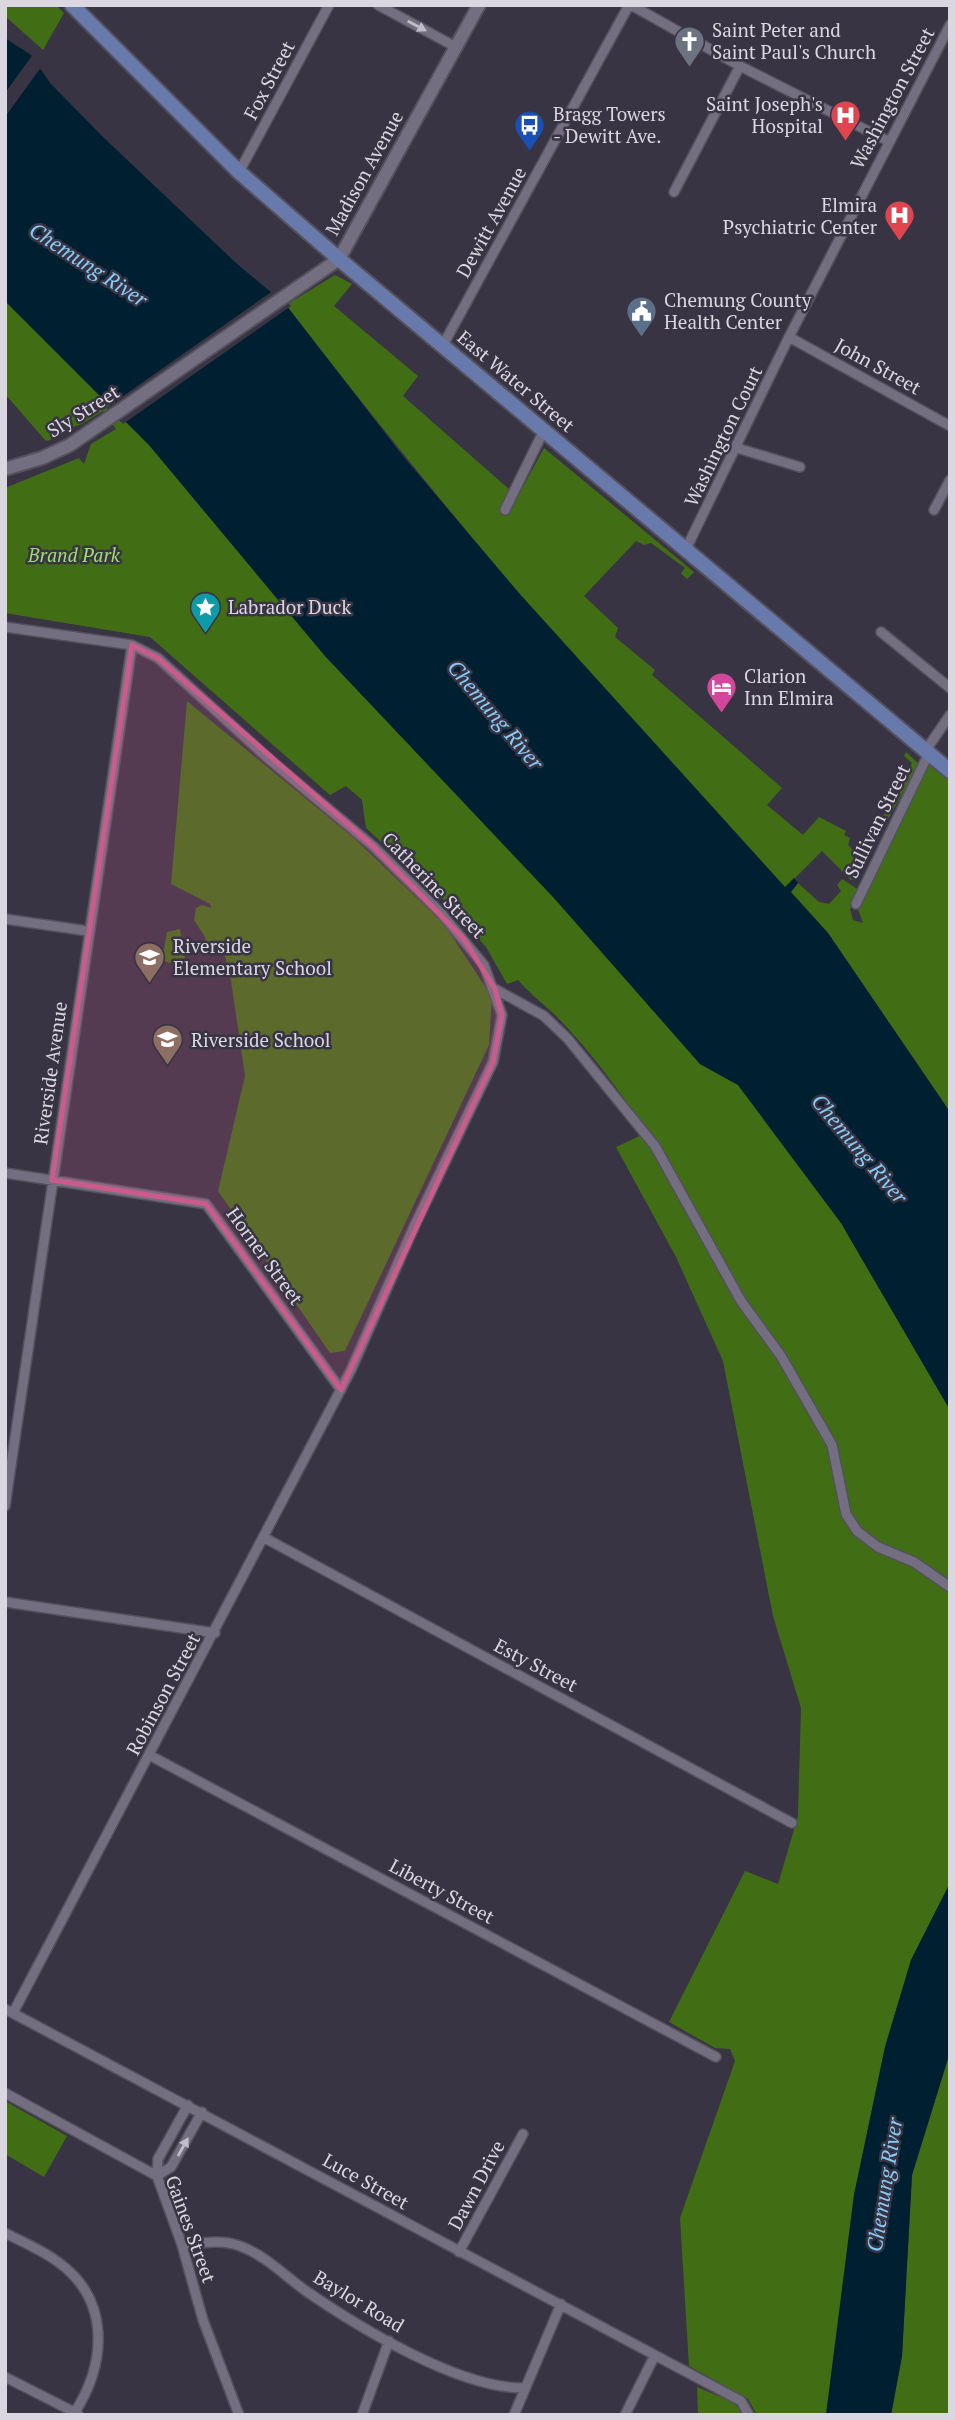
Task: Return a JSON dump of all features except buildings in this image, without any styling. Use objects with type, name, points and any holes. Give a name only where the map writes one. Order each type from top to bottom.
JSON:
[{"type":"main road","name":"East Water Street","points":[[72,5],[239,172],[339,259],[950,771]]},
{"type":"main road","name":"Madison Avenue","points":[[175,373],[339,259],[479,5]]},
{"type":"main road","name":"Sly Street","points":[[5,469],[70,445],[175,373]]},
{"type":"main road","points":[[5,475],[19,465]]},
{"type":"street","name":"Fox Street","points":[[239,172],[329,5]]},
{"type":"street","points":[[378,5],[456,47]]},
{"type":"street","points":[[630,5],[740,66],[888,141]]},
{"type":"street","name":"Dewitt Avenue","points":[[443,345],[630,5]]},
{"type":"street","name":"Washington Street","points":[[789,337],[950,25]]},
{"type":"street","points":[[674,192],[740,66]]},
{"type":"street","name":"John Street","points":[[789,337],[950,426]]},
{"type":"street","name":"Washington Court","points":[[687,549],[789,337]]},
{"type":"street","points":[[505,510],[544,430]]},
{"type":"street","points":[[737,448],[800,467]]},
{"type":"street","points":[[934,510],[950,480]]},
{"type":"street","name":"Catherine Street","points":[[5,627],[132,645],[158,658],[269,759],[373,846],[464,939],[484,965],[495,989],[502,1015],[493,1062],[341,1390]]},
{"type":"street","points":[[881,632],[950,688]]},
{"type":"street","name":"Riverside Avenue","points":[[5,1506],[132,645]]},
{"type":"street","name":"Sullivan Street","points":[[856,904],[928,752],[950,715]]},
{"type":"street","points":[[5,919],[88,931]]},
{"type":"street","points":[[495,989],[544,1016],[568,1039],[655,1146],[741,1301],[781,1356],[832,1445],[846,1514],[857,1531],[878,1547],[915,1562],[950,1587]]},
{"type":"street","name":"Horner Street","points":[[5,1173],[206,1204],[341,1390]]},
{"type":"street","name":"Robinson Street","points":[[9,2011],[151,1756],[341,1390]]},
{"type":"street","name":"Esty Street","points":[[263,1537],[792,1823]]},
{"type":"street","points":[[5,1602],[215,1633]]},
{"type":"street","name":"Liberty Street","points":[[151,1756],[716,2056]]},
{"type":"street","name":"Luce Street","points":[[9,2011],[711,2384],[741,2401],[749,2415]]},
{"type":"street","name":"Gaines Street","points":[[5,2093],[157,2176],[182,2245],[202,2320],[239,2415]]},
{"type":"street","points":[[157,2176],[158,2159],[188,2105]]},
{"type":"street","points":[[157,2176],[172,2167],[202,2112]]},
{"type":"street","name":"Dawn Drive","points":[[459,2252],[523,2134]]},
{"type":"street","points":[[5,2233],[56,2260],[86,2292],[99,2329],[100,2348],[90,2388],[77,2414],[5,2376]]},
{"type":"street","name":"Baylor Road","points":[[182,2245],[214,2241],[239,2246],[260,2256],[346,2317],[389,2341],[479,2381],[502,2388],[523,2388]]},
{"type":"street","points":[[514,2415],[523,2388],[561,2304]]},
{"type":"street","points":[[362,2415],[389,2341]]},
{"type":"street","points":[[625,2415],[655,2355]]},
{"type":"highlighted area","points":[[132,645],[158,658],[373,846],[464,939],[495,989],[502,1015],[493,1062],[341,1390],[206,1204],[52,1180]]},
{"type":"green space","points":[[5,5],[56,5],[64,13],[43,50],[5,16]]},
{"type":"green space","points":[[335,275],[352,284],[334,306],[418,376],[403,396],[511,491],[502,508],[510,511],[544,448],[694,572],[687,579],[681,573],[685,568],[651,543],[644,545],[636,541],[584,596],[618,628],[615,637],[655,670],[652,675],[782,788],[767,805],[803,835],[819,817],[846,831],[844,835],[850,838],[848,845],[856,853],[862,844],[867,846],[912,763],[904,756],[906,752],[919,764],[855,878],[851,880],[822,851],[785,888],[590,676],[405,456],[286,305]]},
{"type":"green space","name":"Brand Park","points":[[5,301],[149,445],[325,656],[554,898],[700,1064],[738,1085],[841,1223],[950,1410],[950,1883],[911,1960],[885,2047],[854,2195],[826,2415],[757,2415],[748,2399],[689,2366],[680,2218],[735,2061],[730,2049],[715,2048],[669,2022],[745,1871],[778,1884],[798,1816],[801,1708],[773,1616],[723,1361],[676,1257],[616,1147],[648,1132],[570,1030],[518,980],[507,984],[486,947],[442,898],[366,828],[362,800],[346,786],[330,795],[150,637],[5,613],[5,488],[79,458],[84,464],[91,444],[116,429],[103,411],[82,424],[52,434],[51,440],[46,441],[5,394]]},
{"type":"green space","points":[[187,701],[355,839],[444,924],[492,997],[489,1045],[345,1351],[330,1353],[218,1191],[245,1076],[231,981],[223,948],[221,951],[207,951],[205,937],[194,920],[196,908],[202,905],[211,908],[210,904],[171,884]]},
{"type":"green space","points":[[929,753],[950,772],[950,1112],[828,933],[790,892],[798,883],[819,902],[829,904],[841,891],[837,885],[842,879],[859,890],[850,909],[853,920],[863,923],[856,904]]},
{"type":"green space","points":[[180,929],[185,958],[170,963],[162,960],[167,932]]},
{"type":"green space","points":[[950,2052],[950,2415],[891,2415],[902,2356],[912,2175]]},
{"type":"green space","points":[[5,2101],[67,2136],[44,2177],[5,2154]]},
{"type":"green space","points":[[697,2387],[733,2402],[745,2415],[698,2415]]},
{"type":"water","name":"Chemung River","points":[[5,38],[31,55],[50,83],[103,137],[236,263],[286,305],[402,455],[518,592],[785,887],[794,878],[798,883],[791,892],[828,933],[950,1112],[950,1410],[841,1223],[738,1085],[700,1064],[554,898],[325,656],[149,445],[5,301]]},
{"type":"water","name":"Chemung River","points":[[950,1883],[950,2052],[912,2175],[902,2356],[891,2415],[826,2415],[854,2195],[885,2047],[911,1960]]},
{"type":"pier","points":[[34,53],[42,66],[5,117],[5,93]]},
{"type":"pier","points":[[274,290],[291,306],[123,424],[106,408]]},
{"type":"place","name":"Saint Peter and Saint Paul's Church","points":[[689,68]]},
{"type":"place","name":"Saint Joseph's Hospital","points":[[846,142]]},
{"type":"place","name":"Bragg Towers - Dewitt Ave.","points":[[530,152]]},
{"type":"place","name":"Elmira Psychiatric Center","points":[[900,243]]},
{"type":"place","name":"Chemung County Health Center","points":[[641,338]]},
{"type":"place","name":"Labrador Duck","points":[[205,634]]},
{"type":"place","name":"Clarion Inn Elmira","points":[[721,714]]},
{"type":"place","name":"Riverside Elementary School","points":[[150,984]]},
{"type":"place","name":"Riverside School","points":[[168,1067]]}]
